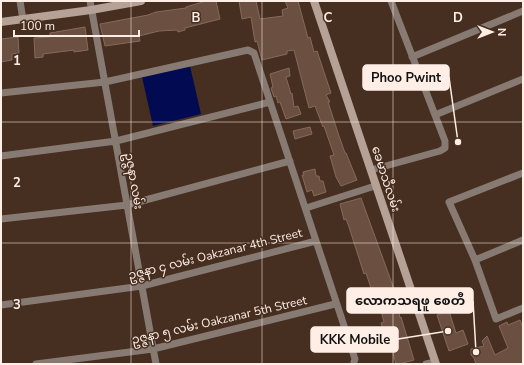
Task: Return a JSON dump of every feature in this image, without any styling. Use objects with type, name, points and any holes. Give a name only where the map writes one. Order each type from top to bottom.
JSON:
[{"type":"main road","points":[[1,22],[91,10],[141,1]]},
{"type":"main road","name":"ခေမာသီလမ်း","points":[[314,1],[435,363]]},
{"type":"street","points":[[20,1],[23,20]]},
{"type":"street","name":"ဥဇ္ဇနာ လမ်း","points":[[90,1],[156,364]]},
{"type":"street","points":[[371,170],[440,151],[445,148],[445,141],[391,1]]},
{"type":"street","points":[[412,56],[523,11]]},
{"type":"street","points":[[1,93],[105,82],[251,50],[254,53],[306,208],[355,359],[355,364]]},
{"type":"street","points":[[435,115],[523,79]]},
{"type":"street","points":[[1,156],[116,141],[270,102]]},
{"type":"street","points":[[1,219],[127,205],[290,161]]},
{"type":"street","points":[[523,173],[449,202],[475,260],[496,319],[523,308]]},
{"type":"street","points":[[306,208],[375,186]]},
{"type":"street","points":[[475,260],[523,240]]},
{"type":"street","name":"ဥဇ္ဇနာ ၄ လမ်း Oakzanar 4th Street","points":[[1,305],[142,286],[316,241]]},
{"type":"street","name":"ဥဇ္ဇနာ ၅ လမ်း Oakzanar 5th Street","points":[[36,364],[153,349],[336,304]]},
{"type":"street","points":[[426,364],[435,363]]},
{"type":"shaded area","points":[[190,66],[201,114],[153,126],[142,77]]},
{"type":"building","points":[[206,1],[216,1],[220,19],[185,28],[185,30],[178,32],[177,30],[159,31],[139,36],[140,41],[105,46],[100,24],[148,15],[156,12],[186,8]]},
{"type":"building","points":[[239,1],[256,1],[260,19],[283,16],[282,10],[288,8],[285,1],[298,1],[308,38],[310,37],[314,52],[317,51],[331,93],[326,95],[330,102],[328,102],[339,136],[357,180],[341,186],[336,177],[330,156],[334,155],[315,106],[309,108],[294,50],[287,51],[287,54],[262,60],[257,41],[255,42],[251,17],[242,19]]},
{"type":"building","points":[[85,27],[88,50],[74,52],[74,50],[43,54],[43,57],[35,58],[34,38],[50,37],[50,33]]},
{"type":"building","points":[[18,37],[19,53],[12,54],[12,60],[1,62],[1,39]]},
{"type":"building","points":[[289,68],[290,76],[286,77],[291,94],[292,93],[294,107],[298,106],[301,114],[286,119],[280,102],[278,103],[276,96],[274,97],[271,88],[273,87],[270,74]]},
{"type":"building","points":[[310,127],[312,134],[295,139],[293,131]]},
{"type":"building","points":[[315,169],[316,176],[319,176],[320,181],[323,181],[326,192],[314,196],[312,190],[307,192],[302,175],[304,175],[303,172]]},
{"type":"building","points":[[361,198],[394,289],[400,318],[401,317],[414,360],[396,364],[393,353],[396,352],[392,335],[385,337],[381,323],[384,322],[380,307],[376,308],[366,273],[364,274],[346,219],[344,220],[340,204]]},
{"type":"building","points":[[449,311],[456,333],[463,330],[468,344],[449,351],[437,315]]},
{"type":"building","points":[[520,320],[523,328],[523,364],[476,364],[471,355],[471,349],[484,346],[482,341],[487,336],[495,355],[508,348],[499,326],[507,322],[508,325]]},
{"type":"place","name":"Phoo Pwint","points":[[458,142]]},
{"type":"place","name":"KKK Mobile","points":[[448,331]]},
{"type":"place","name":"လောကသရဖူ စေတီ","points":[[476,352]]}]
